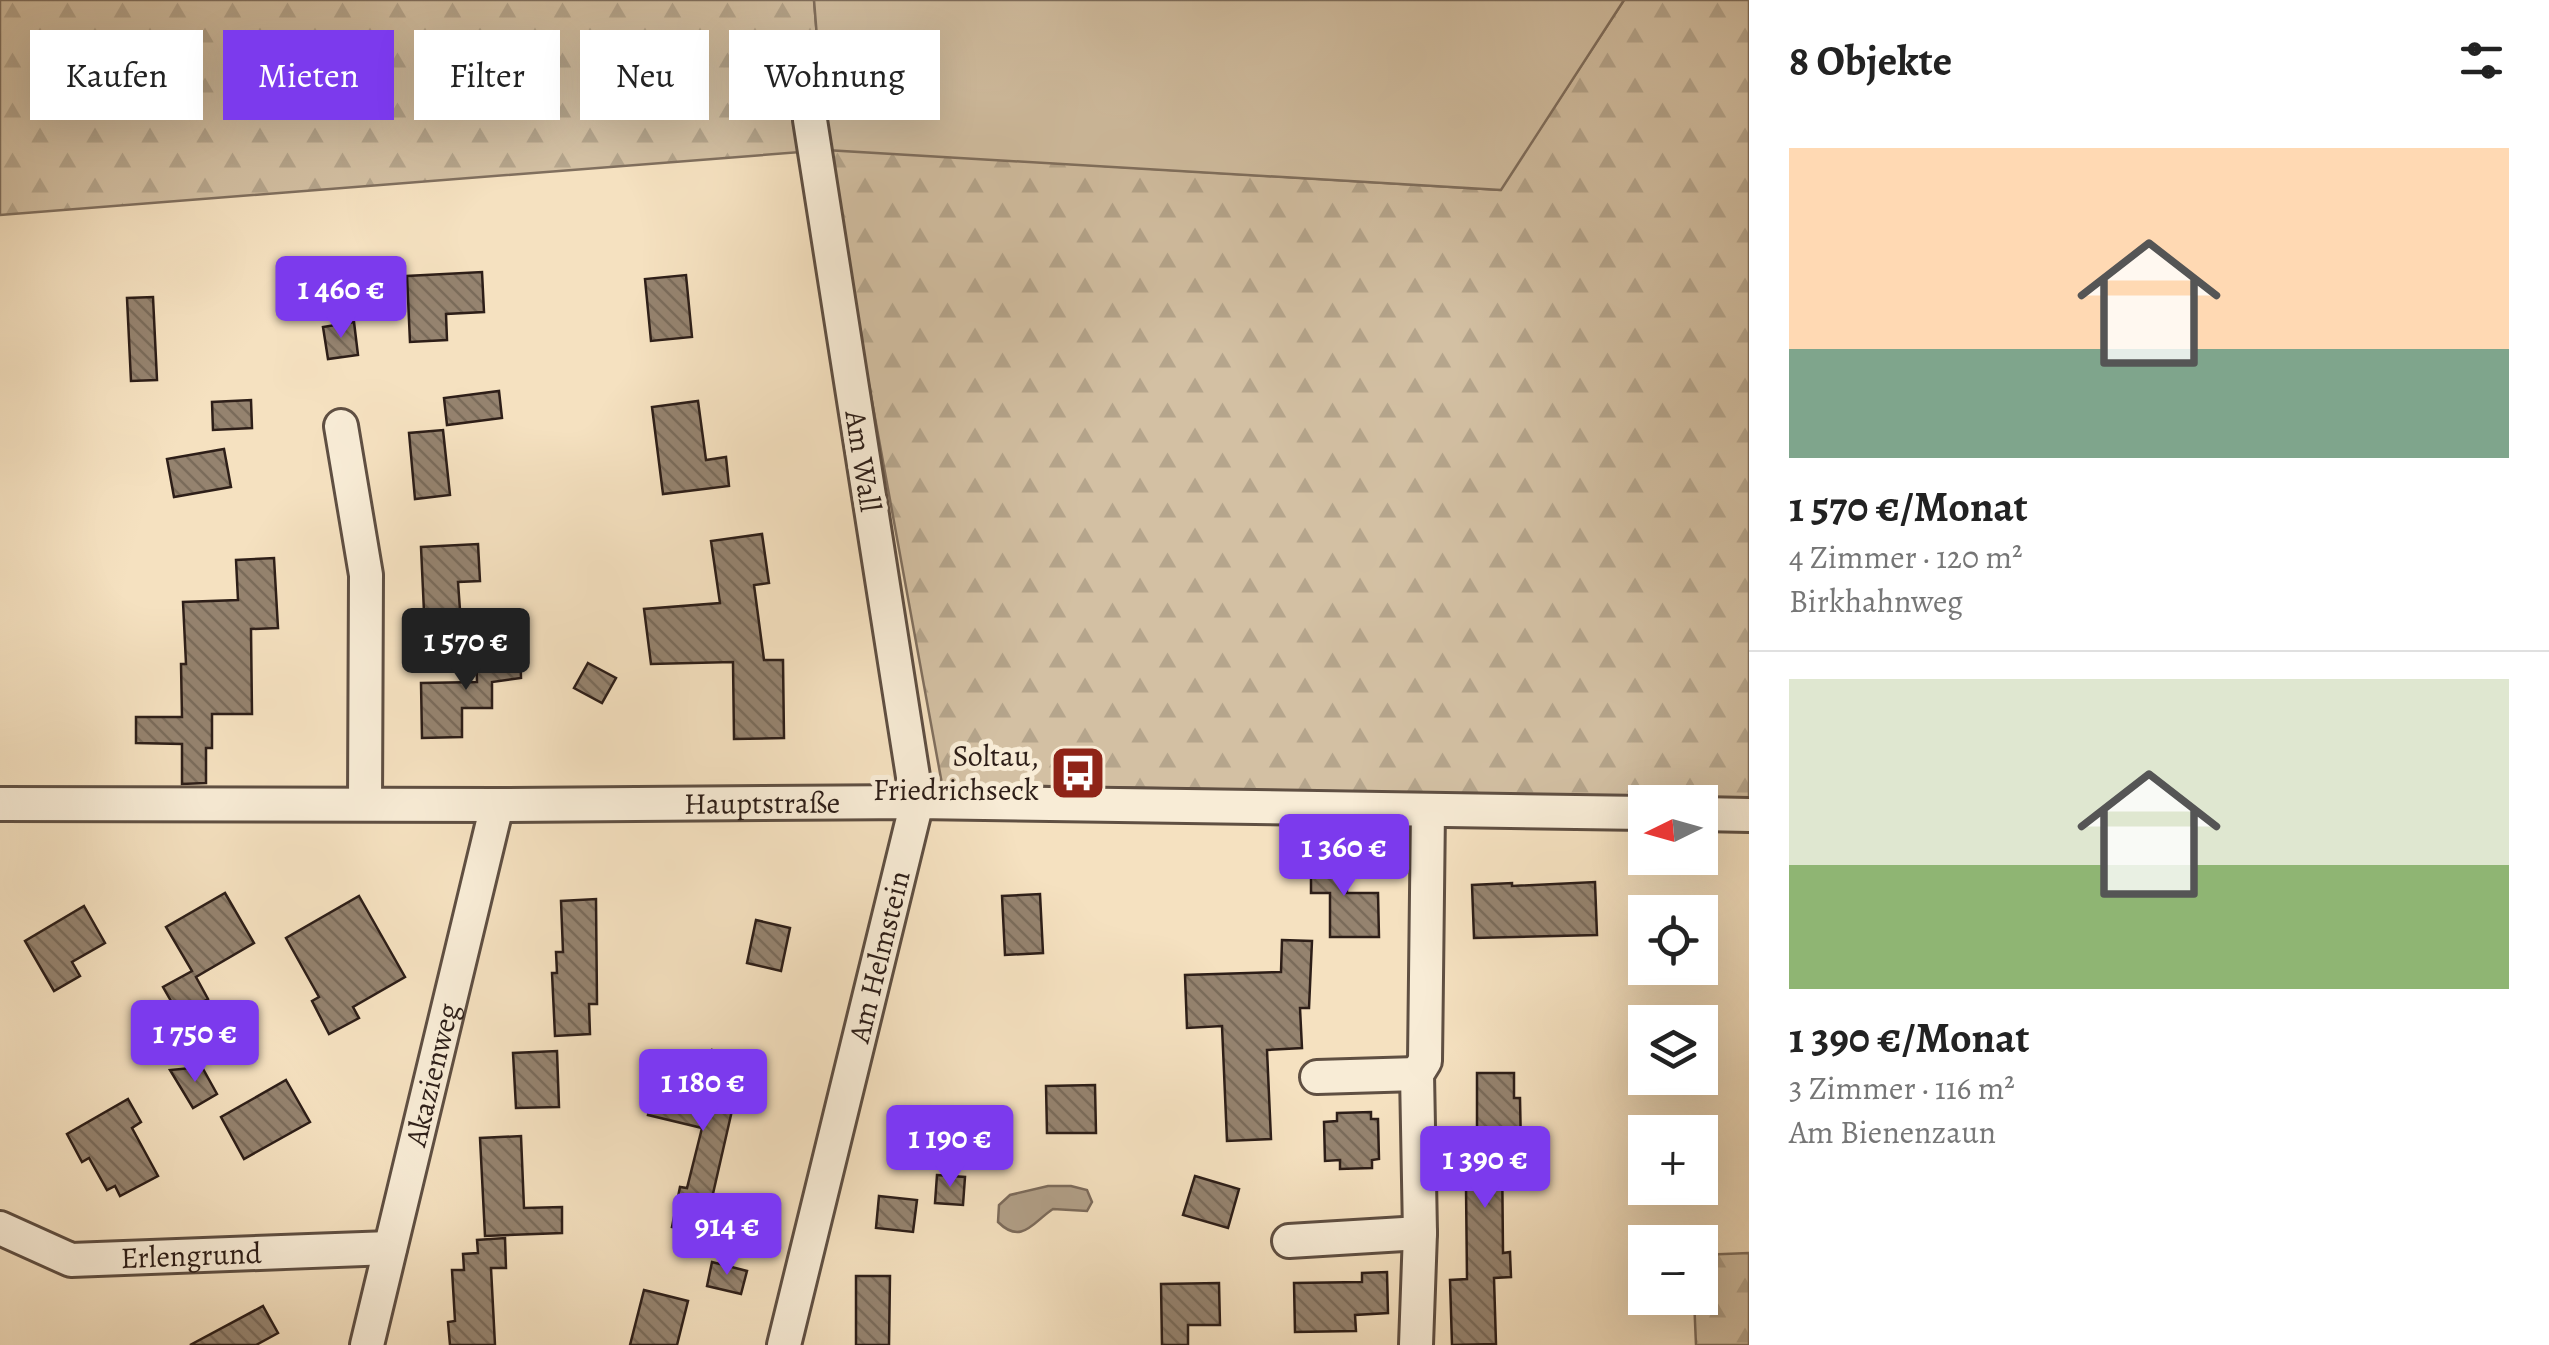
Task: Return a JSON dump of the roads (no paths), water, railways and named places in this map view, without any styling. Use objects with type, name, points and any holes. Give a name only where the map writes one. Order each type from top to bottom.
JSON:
[{"type":"street","name":"Am Wall","points":[[810,120],[917,802]]},
{"type":"street","points":[[340,426],[366,575],[365,803]]},
{"type":"street","name":"Hauptstraße","points":[[0,804],[498,806],[917,802],[1628,813]]},
{"type":"street","name":"Am Helmstein","points":[[784,1345],[917,802]]},
{"type":"street","name":"Akazienweg","points":[[366,1345],[498,806]]},
{"type":"street","points":[[1416,1345],[1420,1233],[1417,1074],[1425,1060],[1428,810]]},
{"type":"street","points":[[1718,814],[1749,815]]},
{"type":"street","points":[[1317,1077],[1417,1074]]},
{"type":"street","name":"Erlengrund","points":[[0,1228],[71,1260],[390,1248]]},
{"type":"street","points":[[1289,1241],[1420,1233]]},
{"type":"place","name":"Soltau, Friedrichseck","points":[[1078,773]]}]
